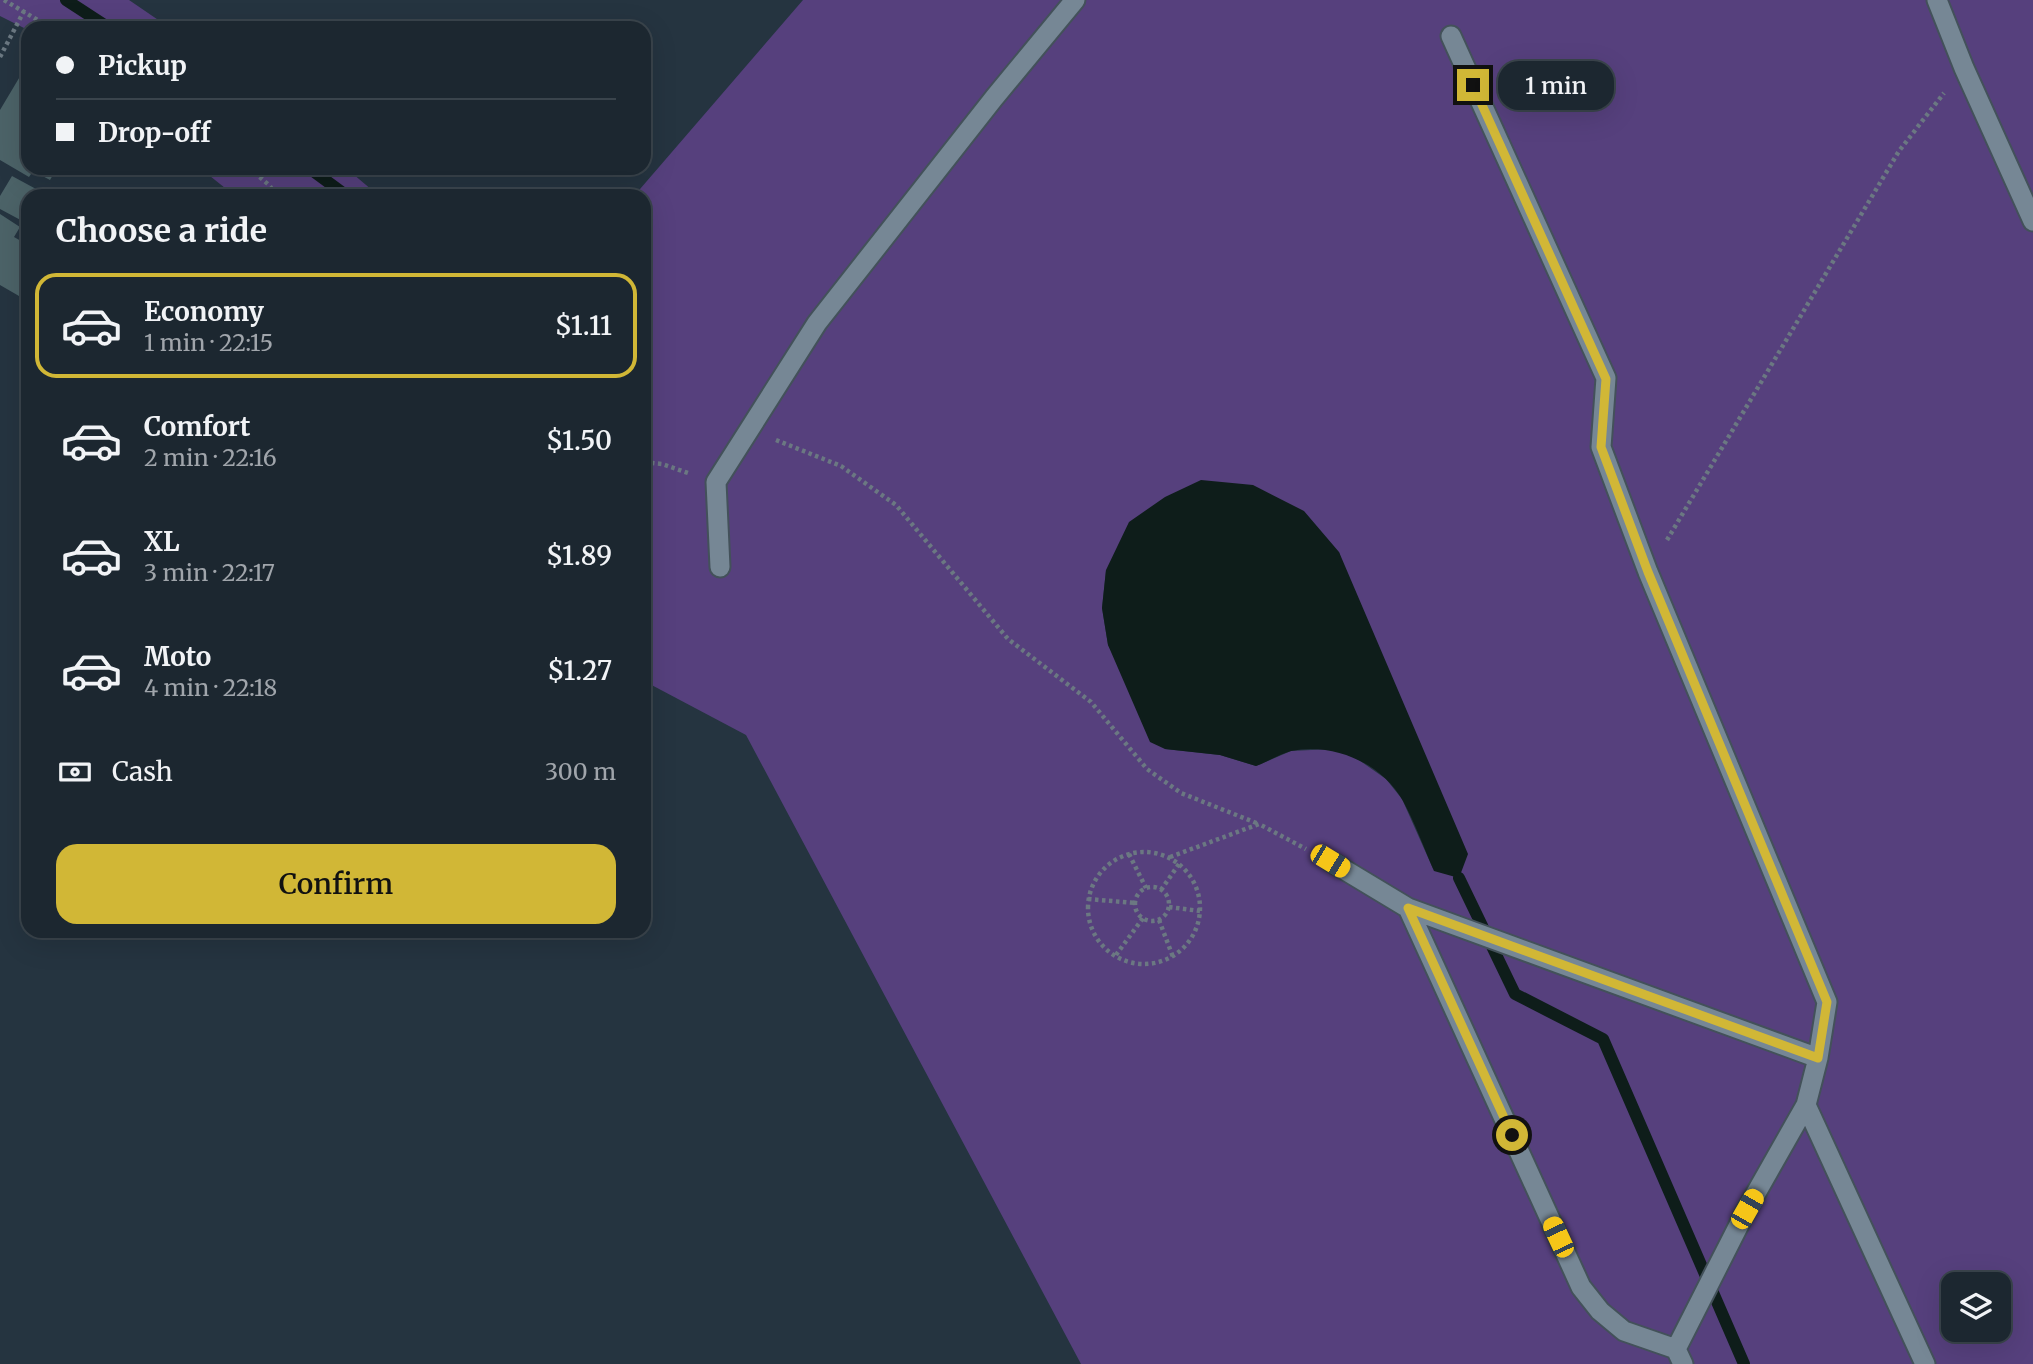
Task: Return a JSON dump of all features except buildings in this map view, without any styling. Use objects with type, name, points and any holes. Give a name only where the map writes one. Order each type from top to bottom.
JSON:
[{"type":"lane","points":[[720,567],[716,482],[817,323],[993,98],[1075,0]]},
{"type":"lane","points":[[1937,0],[1964,68],[2033,221]]},
{"type":"lane","points":[[1408,908],[1581,1287],[1600,1311],[1624,1331],[1680,1357],[1693,1315],[1747,1209],[1806,1105],[1818,1058],[1827,1002],[1648,572],[1601,447],[1606,379],[1451,36]]},
{"type":"lane","points":[[1330,861],[1408,908],[1818,1058]]},
{"type":"lane","points":[[1806,1105],[1925,1364]]},
{"type":"path","points":[[4,0],[40,21]]},
{"type":"path","points":[[0,57],[24,11]]},
{"type":"path","points":[[1648,572],[1899,151],[1964,68]]},
{"type":"path","points":[[257,175],[272,189]]},
{"type":"path","points":[[750,429],[841,466],[897,505],[1008,639],[1091,702],[1147,769],[1181,793],[1259,824],[1330,861]]},
{"type":"path","points":[[651,463],[716,482]]},
{"type":"path","points":[[1169,857],[1259,824]]},
{"type":"path","points":[[1142,851],[1169,857],[1191,877],[1198,893],[1200,911],[1196,929],[1187,945],[1173,957],[1155,963],[1135,964],[1103,947],[1093,933],[1088,916],[1088,899],[1102,870],[1114,860],[1129,854],[1142,851]]},
{"type":"path","points":[[1129,854],[1146,888]]},
{"type":"path","points":[[1161,890],[1179,864]]},
{"type":"path","points":[[1146,888],[1161,890],[1168,897],[1169,907],[1159,920],[1143,918],[1137,912],[1135,903],[1138,894],[1146,888]]},
{"type":"path","points":[[1088,899],[1135,903]]},
{"type":"path","points":[[1169,907],[1200,911]]},
{"type":"path","points":[[1116,955],[1143,918]]},
{"type":"path","points":[[1159,920],[1173,957]]},
{"type":"shaded area","points":[[0,0],[129,0],[160,21],[21,21],[21,26],[0,16]]},
{"type":"shaded area","points":[[803,0],[2033,0],[2033,1364],[1081,1364],[746,735],[651,685],[651,189],[640,189]],"holes":[[[1339,552],[1434,871],[1402,799],[1386,779],[1356,758],[1332,749],[1291,751],[1256,766],[1220,755],[1165,749],[1108,645],[1102,608],[1106,570]]]},
{"type":"shaded area","points":[[209,175],[354,175],[371,189],[226,189]]},
{"type":"shaded area","points":[[1201,480],[1253,485],[1304,511],[1339,552],[1468,854],[1459,878],[1434,871],[1407,809],[1394,788],[1383,776],[1355,758],[1307,749],[1287,752],[1256,766],[1220,755],[1165,749],[1150,742],[1108,645],[1102,608],[1106,570],[1129,522],[1165,497]]},
{"type":"waterway","points":[[66,0],[98,21]]},
{"type":"waterway","points":[[318,175],[338,189]]},
{"type":"waterway","points":[[1459,878],[1515,994],[1603,1039],[1744,1364]]},
{"type":"route","points":[[1473,85],[1606,379],[1601,447],[1648,572],[1827,1002],[1818,1058],[1408,908],[1512,1135]]}]
